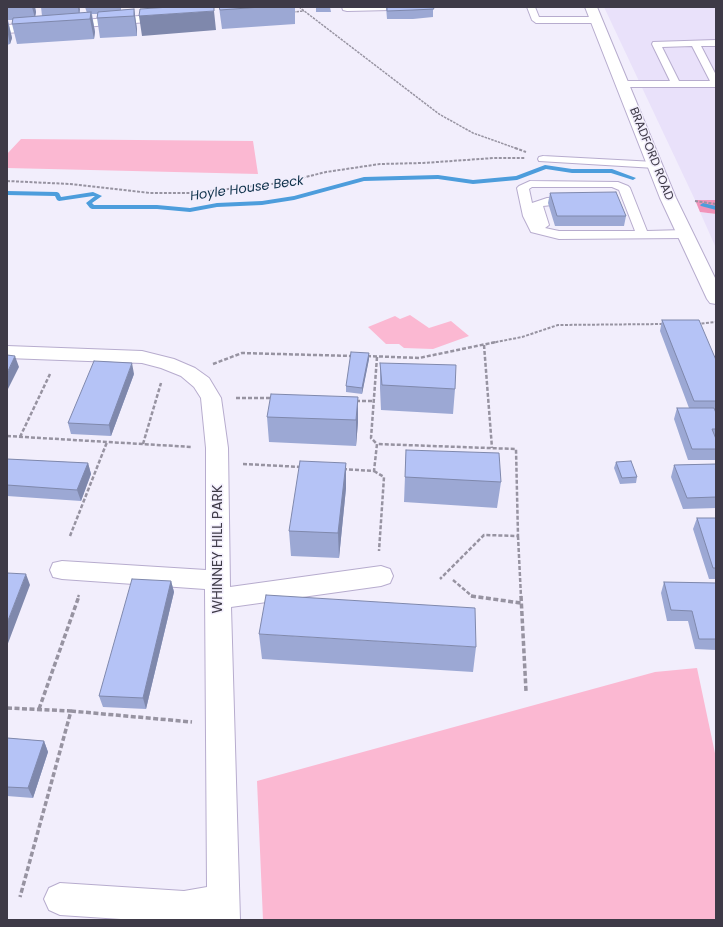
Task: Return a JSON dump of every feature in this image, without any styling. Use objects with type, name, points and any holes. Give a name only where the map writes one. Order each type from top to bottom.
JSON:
[{"type":"street","points":[[146,7],[148,19]]},
{"type":"street","points":[[347,8],[391,7]]},
{"type":"street","name":"BRADFORD ROAD","points":[[594,13],[655,165],[685,234],[716,299]]},
{"type":"street","points":[[7,29],[179,18]]},
{"type":"street","name":"WHINNEY HILL PARK","points":[[7,352],[142,357],[167,363],[195,377],[202,383],[211,398],[217,456],[223,910]]},
{"type":"street","points":[[62,570],[218,589],[377,577]]},
{"type":"street","points":[[60,899],[223,910]]},
{"type":"lane","points":[[531,7],[536,20],[594,13]]},
{"type":"lane","points":[[622,84],[716,84],[695,43]]},
{"type":"lane","points":[[676,84],[656,44],[716,44]]},
{"type":"lane","points":[[543,159],[655,165]]},
{"type":"lane","points":[[642,234],[624,188],[614,184],[530,184],[522,188],[535,229],[559,235],[685,234]]},
{"type":"lane","points":[[584,200],[547,201],[537,204],[543,224],[558,229],[596,235]]},
{"type":"lane","points":[[613,200],[628,200]]},
{"type":"path","points":[[299,7],[439,114],[473,132],[543,159]]},
{"type":"path","points":[[289,12],[304,11]]},
{"type":"path","points":[[7,181],[70,184],[150,193],[193,193],[280,183],[326,172],[380,164],[494,158],[543,159]]},
{"type":"path","points":[[695,324],[716,322]]},
{"type":"path","points":[[361,356],[419,358],[522,338],[558,325],[665,324]]},
{"type":"path","points":[[484,345],[492,448]]},
{"type":"path","points":[[195,377],[219,360],[242,353],[353,356]]},
{"type":"path","points":[[20,437],[59,354]]},
{"type":"path","points":[[377,357],[371,438],[377,444],[516,449],[518,536],[526,691]]},
{"type":"path","points":[[143,444],[167,363]]},
{"type":"path","points":[[212,403],[244,397],[275,398]]},
{"type":"path","points":[[351,400],[374,401]]},
{"type":"path","points":[[7,436],[143,444],[217,456],[304,467]]},
{"type":"path","points":[[70,536],[106,442]]},
{"type":"path","points":[[374,471],[377,444]]},
{"type":"path","points":[[335,469],[374,471],[384,477],[377,577]]},
{"type":"path","points":[[440,579],[484,534],[518,536]]},
{"type":"path","points":[[39,709],[88,572]]},
{"type":"path","points":[[453,580],[473,597],[521,603]]},
{"type":"path","points":[[7,708],[71,711],[220,724]]},
{"type":"path","points":[[20,898],[71,711]]},
{"type":"shaded area","points":[[604,7],[716,7],[716,200],[695,200]]},
{"type":"shaded area","points":[[21,139],[253,141],[258,174],[7,168],[7,154]]},
{"type":"shaded area","points":[[695,200],[716,200],[716,214],[700,212]]},
{"type":"shaded area","points":[[700,212],[716,214],[716,248]]},
{"type":"shaded area","points":[[410,315],[429,328],[451,321],[469,336],[433,349],[404,348],[399,344],[386,344],[368,327],[395,316],[400,319]]},
{"type":"shaded area","points":[[697,668],[716,758],[716,920],[263,920],[257,781],[655,672]]},
{"type":"building","points":[[214,7],[214,11],[139,16],[140,9]]},
{"type":"building","points":[[219,7],[261,7],[220,10]]},
{"type":"building","points":[[387,7],[433,7],[434,9],[387,11]]},
{"type":"building","points":[[134,9],[134,16],[97,18],[98,12]]},
{"type":"building","points":[[91,12],[90,19],[12,24],[13,18]]},
{"type":"building","points":[[616,192],[626,216],[557,216],[550,193]]},
{"type":"building","points":[[662,320],[699,320],[716,360],[716,401],[694,401]]},
{"type":"building","points":[[351,352],[369,353],[362,388],[346,386]]},
{"type":"building","points":[[7,355],[15,356],[7,373]]},
{"type":"building","points":[[94,361],[132,363],[109,425],[68,423]]},
{"type":"building","points":[[380,363],[456,365],[455,389],[382,385]]},
{"type":"building","points":[[271,394],[358,397],[356,420],[267,417]]},
{"type":"building","points":[[677,408],[714,408],[716,413],[716,429],[712,429],[716,439],[716,449],[692,449]]},
{"type":"building","points":[[406,450],[499,453],[501,482],[405,477]]},
{"type":"building","points":[[7,459],[88,463],[77,490],[7,485]]},
{"type":"building","points":[[300,461],[346,463],[338,533],[289,531]]},
{"type":"building","points":[[631,461],[637,477],[622,478],[616,462]]},
{"type":"building","points":[[716,464],[716,497],[687,498],[674,465]]},
{"type":"building","points":[[697,518],[716,518],[716,568],[713,568]]},
{"type":"building","points":[[7,573],[26,574],[7,623]]},
{"type":"building","points":[[132,579],[171,581],[143,698],[99,696]]},
{"type":"building","points":[[664,582],[716,583],[716,639],[699,639],[692,611],[671,610]]},
{"type":"building","points":[[266,595],[475,608],[476,647],[259,634]]},
{"type":"building","points":[[7,738],[44,741],[28,788],[7,787]]},
{"type":"waterway","name":"Hoyle House Beck","points":[[7,193],[57,194],[59,199],[93,194],[99,196],[89,203],[92,207],[157,207],[190,210],[217,205],[262,203],[294,198],[364,179],[438,177],[473,182],[517,178],[545,167],[572,171],[612,171],[633,178]]},
{"type":"waterway","name":"Hoyle House Beck","points":[[703,205],[716,208]]}]
